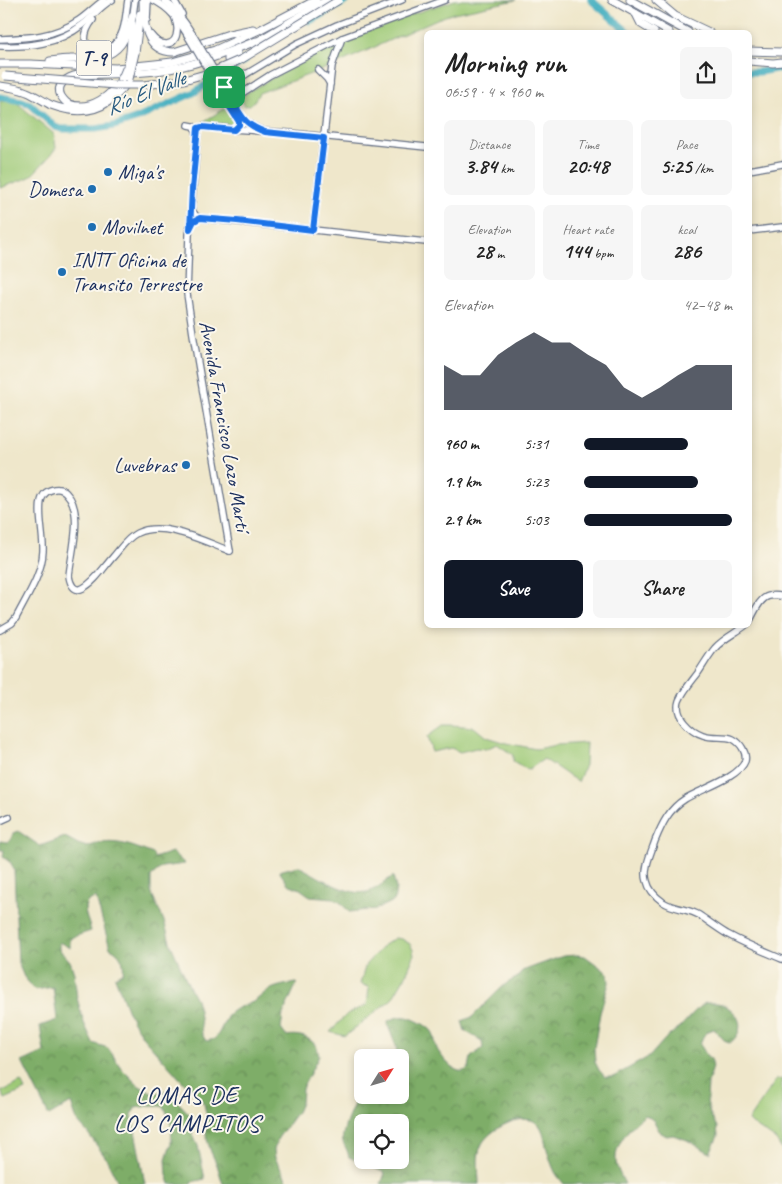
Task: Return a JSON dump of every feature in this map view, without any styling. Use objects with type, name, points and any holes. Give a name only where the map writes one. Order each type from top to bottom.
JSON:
[{"type":"highway","points":[[142,0],[144,25],[148,35],[154,43],[168,52],[183,50],[229,34],[263,28]]},
{"type":"highway","points":[[0,86],[13,87],[28,92],[50,104],[75,111],[101,106],[125,86],[142,0]]},
{"type":"highway","name":"T-9","points":[[0,64],[116,68],[172,62],[215,50],[263,28],[316,0]]},
{"type":"highway","points":[[126,78],[105,97],[86,106],[69,104],[60,92],[63,82],[71,76],[121,74],[168,69],[215,57],[256,41],[327,0]]},
{"type":"highway","name":"T-9","points":[[3,76],[115,85],[156,84],[184,80],[212,72],[242,59],[339,0]]},
{"type":"highway","points":[[612,0],[665,30]]},
{"type":"highway","points":[[630,0],[684,30]]},
{"type":"highway","points":[[656,0],[675,16],[704,30]]},
{"type":"highway","points":[[636,14],[641,24],[651,30]]},
{"type":"highway","points":[[132,53],[133,15]]},
{"type":"highway","name":"T-9","points":[[30,64],[107,56],[114,52],[122,43],[133,15]]},
{"type":"highway","points":[[245,74],[234,74],[228,57],[256,41]]},
{"type":"highway","points":[[752,47],[762,52]]},
{"type":"highway","points":[[752,51],[782,52]]},
{"type":"highway","points":[[752,61],[782,60]]},
{"type":"main road","points":[[102,0],[84,36],[89,48],[94,52],[100,52],[111,47],[122,34],[128,0]]},
{"type":"main road","points":[[0,39],[23,39],[50,34],[74,23],[112,0]]},
{"type":"main road","points":[[133,15],[135,0]]},
{"type":"main road","points":[[148,0],[147,21],[149,31],[155,40],[160,43],[169,44],[176,38],[178,28],[174,15]]},
{"type":"main road","points":[[154,0],[174,15],[191,36]]},
{"type":"main road","points":[[164,0],[186,23]]},
{"type":"main road","points":[[174,0],[191,36],[230,101],[246,122],[265,132]]},
{"type":"main road","points":[[222,88],[296,44],[402,0]]},
{"type":"main road","points":[[230,101],[314,51],[342,38],[446,0]]},
{"type":"main road","points":[[0,46],[30,46],[62,37],[82,26],[98,7]]},
{"type":"main road","points":[[313,230],[331,76],[334,57],[342,38],[337,26]]},
{"type":"main road","points":[[331,76],[334,68],[340,63],[334,57]]},
{"type":"main road","points":[[318,70],[330,84]]},
{"type":"main road","points":[[230,101],[239,122],[238,127],[234,130]]},
{"type":"main road","points":[[188,125],[194,127],[197,138]]},
{"type":"main road","name":"Avenida Francisco Lazo Martí","points":[[0,630],[12,623],[16,618],[41,564],[43,553],[42,500],[43,496],[52,489],[64,490],[73,504],[76,517],[75,537],[69,576],[70,582],[76,589],[82,589],[92,583],[130,537],[146,530],[162,529],[173,531],[230,552],[192,334],[187,294],[191,209],[198,130],[202,127],[234,130]]},
{"type":"main road","points":[[234,130],[424,147]]},
{"type":"main road","points":[[752,169],[782,164]]},
{"type":"main road","points":[[191,209],[200,218],[424,242]]},
{"type":"main road","points":[[190,229],[194,221],[200,218]]},
{"type":"main road","points":[[752,231],[782,227]]},
{"type":"main road","points":[[752,617],[766,597],[771,595],[782,596]]},
{"type":"main road","points":[[742,628],[716,648],[684,692],[679,705],[680,715],[688,725],[703,735],[734,739],[744,751],[745,760],[740,769],[732,776],[690,796],[670,812],[650,854],[646,868],[646,880],[651,890],[664,902],[697,914],[741,941],[782,959]]},
{"type":"main road","points":[[1,818],[9,817]]},
{"type":"green space","points":[[455,0],[516,0],[454,13],[437,19],[335,65],[259,93],[250,105],[245,106],[240,98],[322,50],[394,20]]},
{"type":"green space","points":[[0,101],[16,102],[54,134],[56,148],[30,177],[0,188]]},
{"type":"green space","points":[[227,107],[236,122],[235,125],[203,122]]},
{"type":"green space","points":[[443,725],[474,727],[486,737],[536,749],[556,745],[586,743],[585,765],[578,782],[544,759],[528,770],[513,761],[513,755],[497,744],[486,749],[476,748],[460,752],[451,748],[432,752],[427,737]]},
{"type":"green space","points":[[18,831],[40,846],[65,837],[87,847],[113,842],[153,854],[154,858],[172,852],[185,864],[162,867],[151,876],[151,892],[164,921],[171,945],[196,999],[202,1034],[206,1041],[216,1037],[230,1013],[239,1007],[255,1001],[270,989],[297,983],[283,1014],[281,1029],[286,1036],[295,1035],[307,1038],[317,1048],[319,1056],[302,1089],[301,1103],[297,1112],[278,1138],[274,1150],[275,1158],[289,1184],[223,1184],[206,1136],[207,1117],[204,1104],[143,1037],[127,1009],[115,977],[123,973],[122,961],[117,952],[110,948],[96,898],[90,900],[85,907],[91,931],[70,939],[70,948],[59,942],[59,949],[70,961],[74,973],[77,998],[84,1023],[93,1043],[108,1048],[122,1069],[138,1085],[153,1094],[170,1090],[190,1115],[193,1135],[198,1146],[205,1179],[191,1182],[190,1184],[170,1184],[167,1175],[166,1159],[171,1143],[172,1128],[164,1107],[154,1105],[135,1108],[132,1115],[145,1184],[119,1184],[106,1158],[77,1121],[71,1103],[49,1116],[22,1062],[44,1052],[40,1026],[57,1020],[53,987],[35,990],[24,977],[18,963],[14,870],[11,863],[3,857],[4,850],[0,850],[0,841],[7,842],[11,840],[13,833]]},
{"type":"green space","points":[[298,866],[333,885],[352,892],[362,893],[370,891],[393,876],[396,888],[394,901],[377,909],[349,912],[341,903],[333,898],[310,896],[288,884],[279,871]]},
{"type":"green space","points":[[395,938],[402,939],[410,944],[414,956],[405,977],[392,999],[345,1036],[330,1032],[347,1014],[367,1005],[369,987],[360,984],[366,964],[385,944]]},
{"type":"green space","points":[[577,955],[585,956],[608,973],[609,983],[600,1013],[594,1048],[595,1062],[605,1077],[613,1077],[650,1056],[665,1039],[705,1003],[724,1005],[731,1010],[740,1024],[740,1029],[735,1038],[730,1043],[726,1042],[714,1029],[705,1034],[700,1044],[711,1059],[713,1067],[708,1083],[707,1101],[710,1114],[717,1127],[718,1136],[710,1153],[687,1140],[660,1133],[654,1121],[646,1115],[626,1133],[617,1151],[616,1164],[625,1184],[564,1184],[554,1169],[541,1127],[533,1121],[525,1119],[516,1120],[498,1128],[485,1140],[479,1155],[479,1184],[381,1184],[385,1173],[376,1169],[409,1169],[409,1114],[354,1114],[354,1159],[349,1157],[343,1137],[354,1104],[409,1104],[409,1049],[396,1049],[388,1021],[397,1017],[405,1017],[424,1025],[433,1033],[437,1049],[446,1062],[456,1070],[464,1071],[469,1068],[471,1057],[483,1048],[482,1041],[465,1031],[462,1021],[472,1017],[507,983],[518,977],[522,971],[563,956]]},
{"type":"green space","points":[[782,1079],[782,1150],[776,1140],[748,1121],[776,1080]]},
{"type":"green space","points":[[21,1082],[25,1090],[5,1099],[1,1092]]},
{"type":"waterway","name":"Río El Valle","points":[[310,21],[348,0]]},
{"type":"waterway","name":"Río El Valle","points":[[591,0],[626,30]]},
{"type":"waterway","name":"Río El Valle","points":[[0,97],[30,104],[55,127],[62,129],[96,129],[114,126],[138,118],[193,93],[245,60]]},
{"type":"waterway","name":"Río El Valle","points":[[752,72],[782,68]]},
{"type":"place","name":"Miga's","points":[[108,172]]},
{"type":"place","name":"Domesa","points":[[92,189]]},
{"type":"place","name":"Movilnet","points":[[92,227]]},
{"type":"place","name":"INTT Oficina de Transito Terrestre","points":[[62,272]]},
{"type":"place","name":"Luvebras","points":[[186,465]]},
{"type":"district","name":"LOMAS DE LOS CAMPITOS","points":[[187,1109]]},
{"type":"route","points":[[224,87],[220,90],[227,103],[232,100],[243,119],[257,128],[265,132],[324,138],[313,230],[200,218],[194,221],[190,229],[198,128],[234,130],[239,125],[227,103],[232,100],[224,87]]}]
